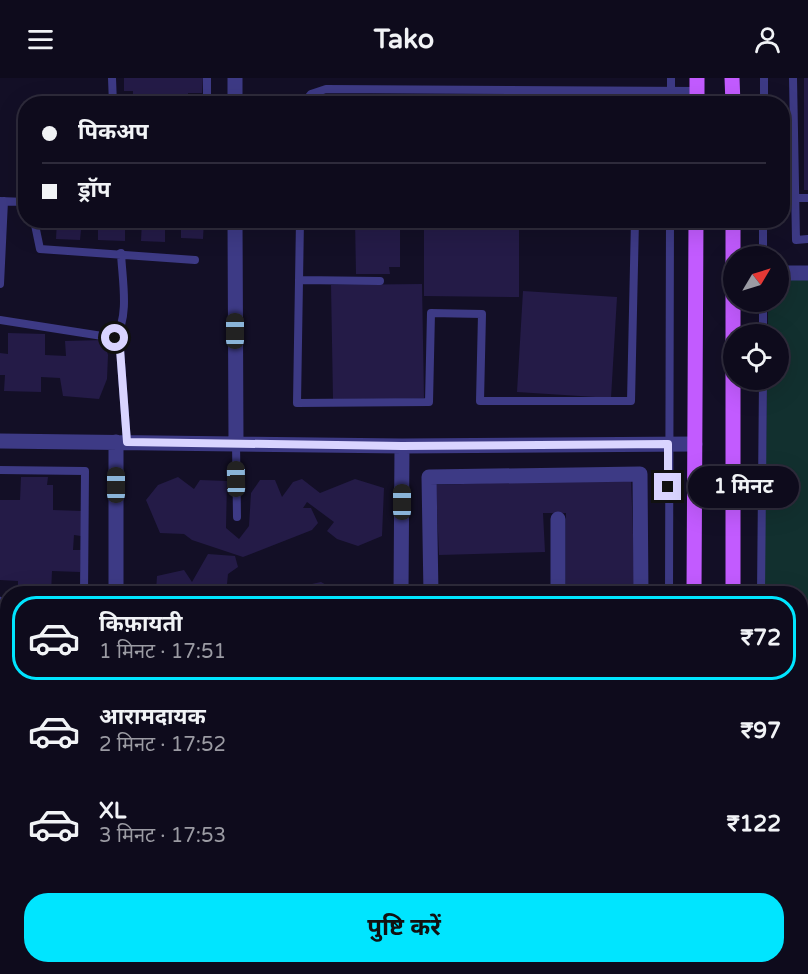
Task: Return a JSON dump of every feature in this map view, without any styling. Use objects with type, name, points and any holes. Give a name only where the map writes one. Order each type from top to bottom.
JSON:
[{"type":"main road","points":[[732,78],[732,96]]},
{"type":"main road","points":[[694,586],[696,228]]},
{"type":"main road","points":[[733,228],[733,246]]},
{"type":"main road","points":[[733,312],[733,586]]},
{"type":"street","points":[[235,78],[235,96]]},
{"type":"street","points":[[235,228],[236,442]]},
{"type":"street","points":[[789,273],[808,273]]},
{"type":"street","points":[[0,441],[236,442],[402,446],[695,444]]},
{"type":"street","points":[[116,586],[121,442]]},
{"type":"street","points":[[401,586],[402,446]]},
{"type":"street","points":[[431,586],[429,477],[640,474],[642,586]]},
{"type":"street","points":[[558,519],[558,586]]},
{"type":"lane","points":[[112,78],[113,96]]},
{"type":"lane","points":[[207,78],[207,96]]},
{"type":"lane","points":[[671,78],[671,96]]},
{"type":"lane","points":[[764,78],[764,96]]},
{"type":"lane","points":[[793,78],[796,240],[808,239]]},
{"type":"lane","points":[[309,96],[326,89],[697,91]]},
{"type":"lane","points":[[638,91],[638,96]]},
{"type":"lane","points":[[796,198],[808,198]]},
{"type":"lane","points":[[0,284],[2,201],[18,202]]},
{"type":"lane","points":[[36,228],[40,249],[195,260]]},
{"type":"lane","points":[[300,228],[297,403],[429,402],[430,313],[482,314],[480,401],[631,401],[635,228]]},
{"type":"lane","points":[[669,586],[670,228]]},
{"type":"lane","points":[[763,228],[763,246]]},
{"type":"lane","points":[[115,338],[120,331],[123,314],[121,254]]},
{"type":"lane","points":[[299,280],[380,281]]},
{"type":"lane","points":[[0,320],[115,338]]},
{"type":"lane","points":[[115,338],[120,349],[121,442]]},
{"type":"lane","points":[[761,586],[763,390]]},
{"type":"lane","points":[[236,442],[237,517]]},
{"type":"lane","points":[[0,470],[85,471],[84,586]]},
{"type":"green space","points":[[789,278],[808,278],[808,586],[764,586],[767,390],[789,390],[789,324],[768,324],[768,312],[789,312]]},
{"type":"building","points":[[124,78],[203,78],[202,93],[188,93],[188,96],[133,96],[133,91],[124,91]]},
{"type":"building","points":[[804,78],[808,78],[808,190],[804,190]]},
{"type":"building","points":[[57,228],[125,228],[125,241],[98,240],[98,230],[81,230],[80,240],[56,239]]},
{"type":"building","points":[[142,228],[204,228],[203,239],[181,238],[181,230],[165,230],[165,242],[141,241]]},
{"type":"building","points":[[355,228],[400,228],[400,267],[389,267],[390,274],[356,274]]},
{"type":"building","points":[[424,228],[519,228],[519,297],[424,296]]},
{"type":"building","points":[[422,284],[424,398],[333,399],[331,285]]},
{"type":"building","points":[[523,291],[617,297],[611,398],[517,392]]},
{"type":"building","points":[[8,333],[45,334],[45,355],[66,356],[65,341],[104,340],[108,355],[107,379],[99,399],[63,396],[60,378],[41,377],[41,392],[4,391],[5,375],[0,375],[0,353],[8,354]]},
{"type":"building","points":[[21,477],[48,477],[47,485],[53,485],[53,510],[82,511],[81,536],[74,535],[73,550],[81,550],[80,572],[52,571],[51,586],[18,586],[18,581],[0,580],[0,500],[20,500]]},
{"type":"building","points":[[178,477],[194,489],[200,480],[227,481],[226,528],[239,539],[249,526],[251,493],[260,480],[275,480],[282,497],[293,482],[302,479],[320,493],[355,479],[384,488],[382,536],[358,546],[337,539],[327,531],[334,522],[307,502],[303,508],[311,508],[318,523],[312,530],[243,557],[192,540],[184,534],[160,533],[146,500],[158,485]]},
{"type":"building","points":[[631,478],[635,586],[566,586],[566,513],[543,513],[545,552],[439,555],[436,485]]},
{"type":"building","points":[[208,554],[235,556],[238,567],[228,574],[227,586],[156,586],[157,576],[184,570],[192,582]]},
{"type":"building","points":[[321,582],[328,586],[303,586]]},
{"type":"building","points":[[278,584],[303,586],[275,586]]},
{"type":"route","points":[[115,338],[120,349],[127,442],[402,446],[668,444],[668,487]]}]
